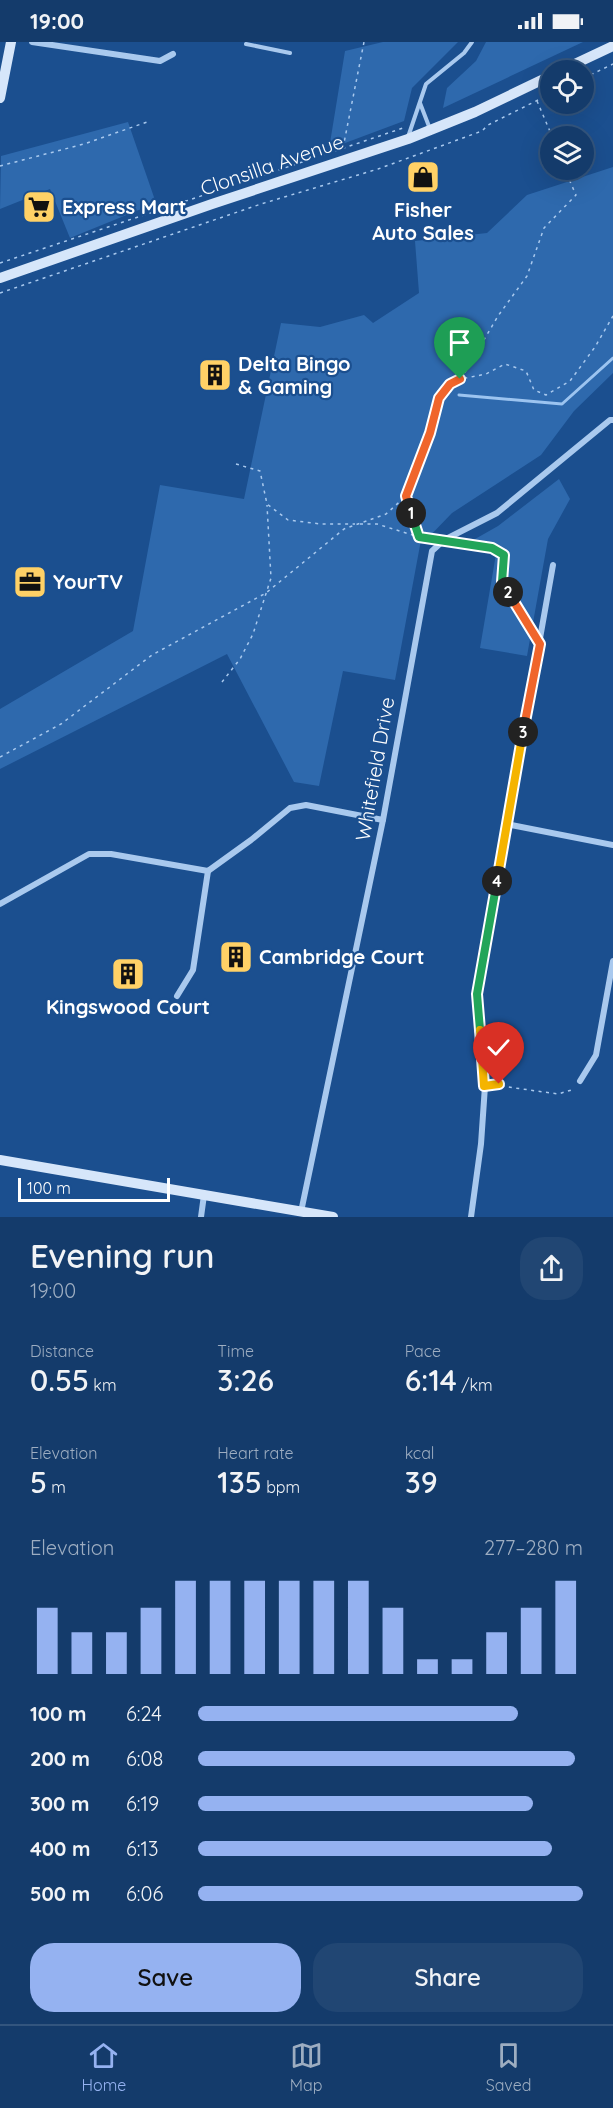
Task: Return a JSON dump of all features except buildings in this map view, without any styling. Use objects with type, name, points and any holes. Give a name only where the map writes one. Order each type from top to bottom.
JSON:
[{"type":"main road","points":[[0,98],[11,42]]},
{"type":"main road","points":[[581,60],[605,47],[613,46]]},
{"type":"main road","name":"Clonsilla Avenue","points":[[0,278],[408,139],[475,112],[540,81]]},
{"type":"main road","points":[[0,265],[13,274]]},
{"type":"main road","points":[[0,1160],[333,1217]]},
{"type":"street","points":[[32,42],[160,61],[173,54]]},
{"type":"street","points":[[444,540],[497,513],[610,420],[613,420]]},
{"type":"street","name":"Whitefield Drive","points":[[301,1212],[383,820],[428,569],[432,551],[444,540]]},
{"type":"street","points":[[471,1217],[481,1144],[484,1086],[477,994],[553,565]]},
{"type":"street","points":[[177,996],[193,970],[208,871],[290,808],[306,805],[383,820]]},
{"type":"street","points":[[506,824],[613,845]]},
{"type":"street","points":[[0,904],[88,854],[111,854],[208,871]]},
{"type":"street","points":[[580,1081],[596,1055],[613,961]]},
{"type":"street","points":[[201,1217],[204,1195]]},
{"type":"lane","points":[[408,139],[426,84],[464,53],[472,42]]},
{"type":"lane","points":[[246,44],[290,53]]},
{"type":"lane","points":[[419,102],[430,130]]},
{"type":"path","points":[[343,149],[364,42]]},
{"type":"path","points":[[594,73],[613,64]]},
{"type":"path","points":[[0,293],[261,204],[378,169],[482,131],[488,125],[540,99]]},
{"type":"path","points":[[537,101],[548,126]]},
{"type":"path","points":[[0,166],[84,144],[147,122]]},
{"type":"path","points":[[241,183],[411,126]]},
{"type":"path","points":[[460,379],[498,315],[527,276],[544,228],[576,195],[569,180]]},
{"type":"path","points":[[0,265],[207,194]]},
{"type":"path","points":[[0,757],[61,724],[152,655],[266,593],[344,529],[386,514],[406,496],[430,433],[439,398],[450,384],[460,379],[486,374],[506,364],[526,371],[534,390],[546,395],[570,381],[595,347],[613,316]]},
{"type":"path","points":[[222,682],[240,659],[252,634],[271,578],[267,504],[260,471],[236,464]]},
{"type":"path","points":[[406,496],[419,537]]},
{"type":"path","points":[[267,504],[288,520],[321,524],[377,524],[419,537],[492,548],[504,555],[502,582],[540,644]]},
{"type":"path","points":[[484,1086],[499,1084],[558,1094],[575,1089],[580,1081]]},
{"type":"shaded area","points":[[383,42],[458,42],[412,88],[404,121],[329,149],[345,51]]},
{"type":"shaded area","points":[[486,42],[583,42],[545,60],[540,60],[540,62],[443,108],[447,88],[476,61]]},
{"type":"shaded area","points":[[128,122],[156,203],[70,238],[50,189],[0,209],[1,156]]},
{"type":"shaded area","points":[[613,167],[613,373],[574,411],[541,455],[452,513],[425,541],[421,540],[395,680],[343,671],[319,786],[294,782],[227,654],[0,769],[0,709],[133,631],[160,485],[244,499],[281,323],[320,327],[364,315],[373,323],[419,293],[415,241],[487,233],[527,195],[573,180],[594,180],[594,173]]},
{"type":"shaded area","points":[[559,479],[570,499],[548,539],[527,656],[480,648],[496,554],[461,547],[498,526]]},
{"type":"waterway","points":[[459,395],[562,404],[613,358]]},
{"type":"place","name":"Fisher Auto Sales","points":[[423,177]]},
{"type":"place","name":"Express Mart","points":[[39,207]]},
{"type":"place","name":"Delta Bingo & Gaming","points":[[215,375]]},
{"type":"place","name":"YourTV","points":[[30,582]]},
{"type":"place","name":"Cambridge Court","points":[[236,957]]},
{"type":"place","name":"Kingswood Court","points":[[128,974]]},
{"type":"route","points":[[460,379],[450,384],[439,398],[430,433],[406,496],[413,522],[419,537],[492,548],[504,555],[502,582],[540,644],[477,994],[484,1086],[499,1084]]}]
